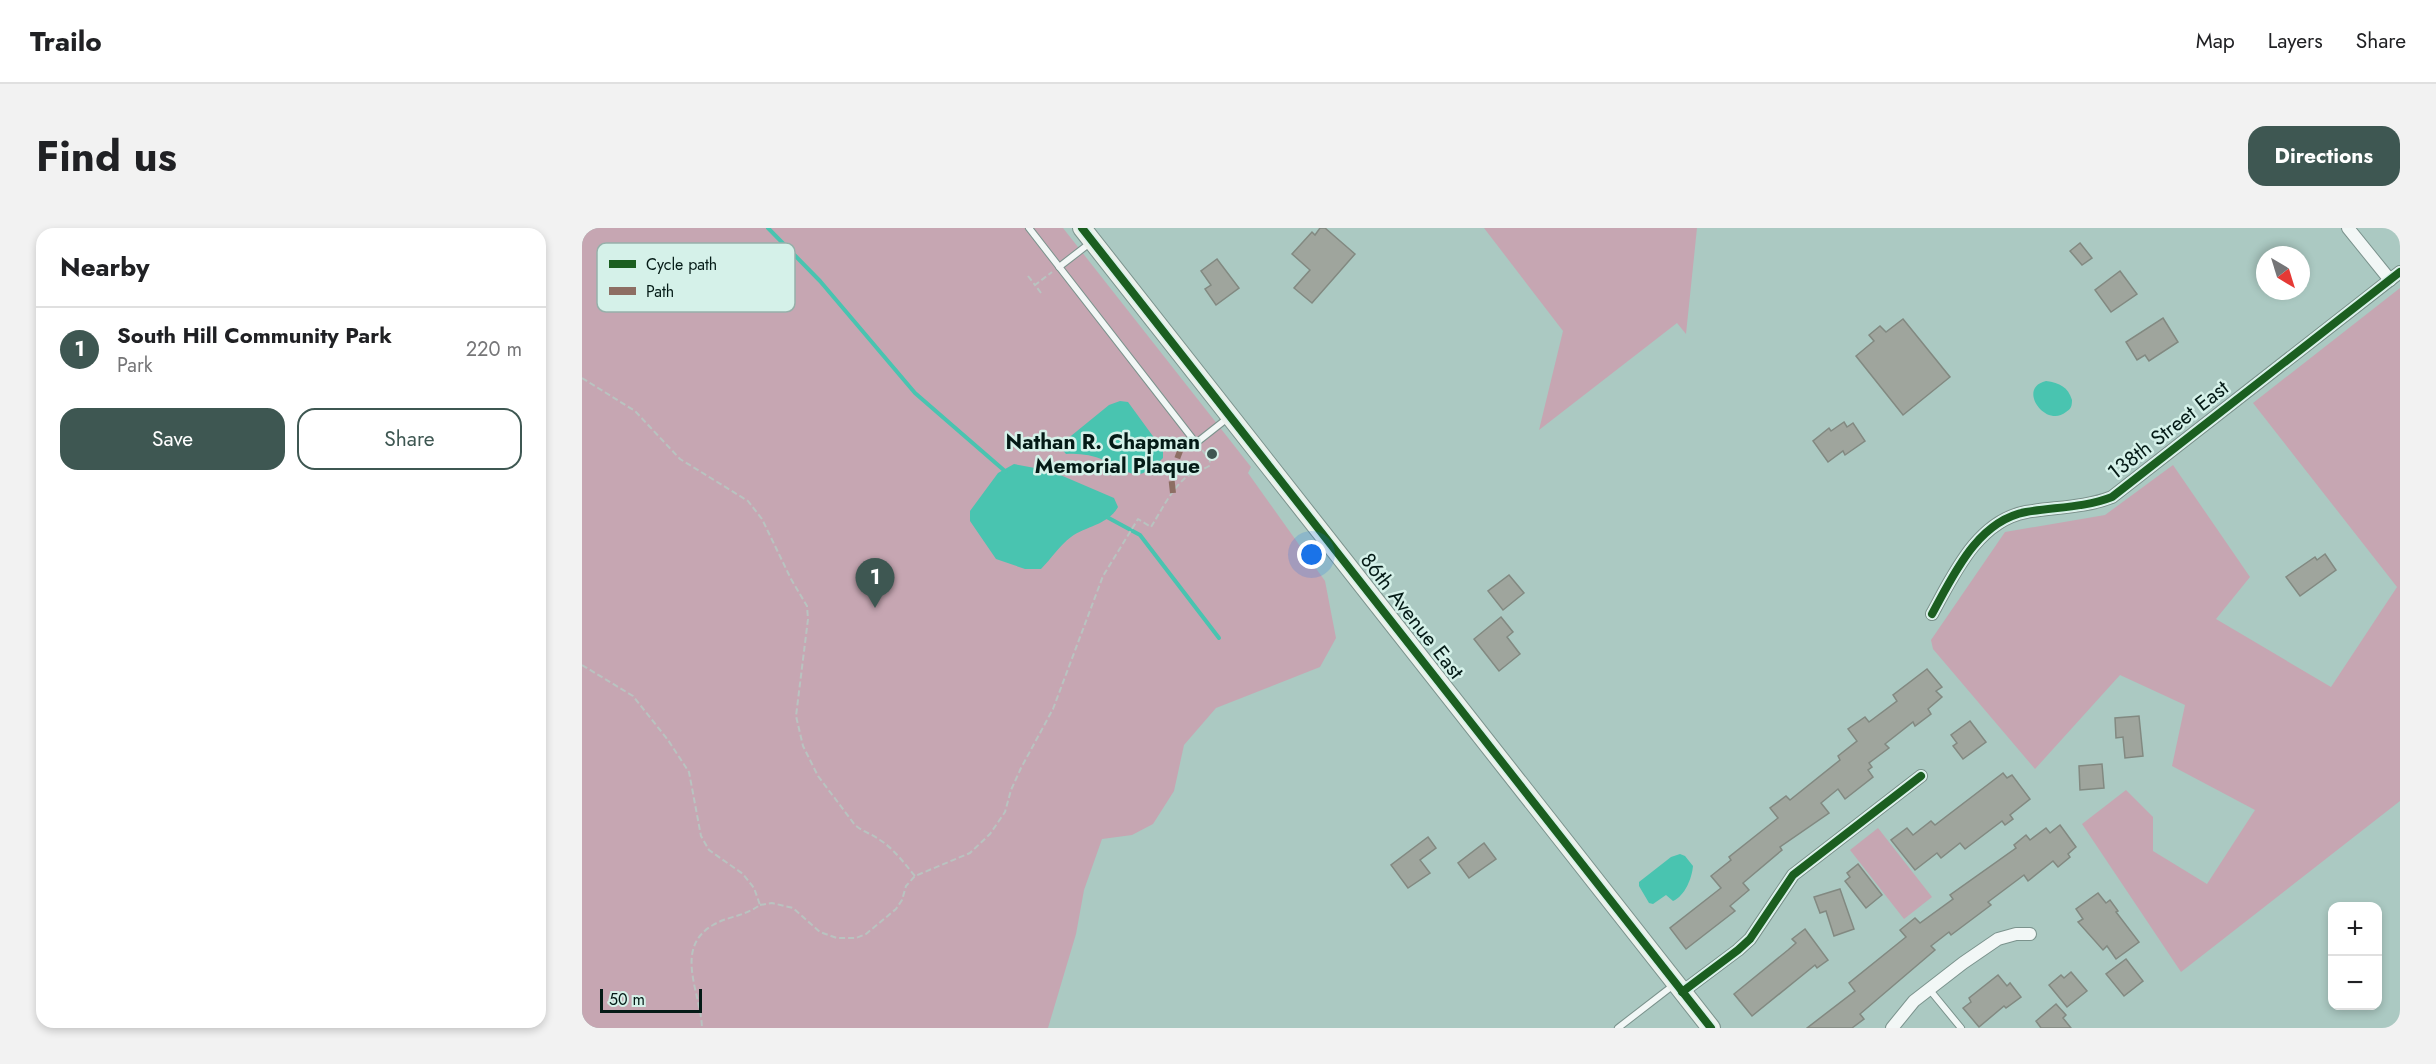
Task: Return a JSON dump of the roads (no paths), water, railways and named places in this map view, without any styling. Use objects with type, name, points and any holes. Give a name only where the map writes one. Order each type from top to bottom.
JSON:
[{"type":"street","points":[[2348,228],[2390,280]]},
{"type":"street","name":"86th Avenue East","points":[[1087,234],[1711,1028]]},
{"type":"street","name":"138th Street East","points":[[1932,614],[1960,564],[1976,543],[2000,521],[2018,514],[2099,502],[2112,497],[2400,272]]},
{"type":"street","points":[[1678,987],[1750,939],[1794,875],[1921,777]]},
{"type":"street","points":[[1892,1028],[1914,1001],[1998,939],[2016,934],[2030,934]]},
{"type":"lane","points":[[1029,228],[1196,443],[1231,416]]},
{"type":"lane","points":[[1059,267],[1087,234]]},
{"type":"lane","points":[[1618,1028],[1678,987]]},
{"type":"lane","points":[[1929,989],[1961,1028]]},
{"type":"waterway","points":[[768,228],[783,243]]},
{"type":"waterway","points":[[795,256],[820,281],[915,393],[1006,472]]},
{"type":"waterway","points":[[1105,516],[1140,535],[1219,638]]},
{"type":"place","name":"Nathan R. Chapman Memorial Plaque","points":[[1212,454]]},
{"type":"place","name":"South Hill Community Park","points":[[875,608]]}]
